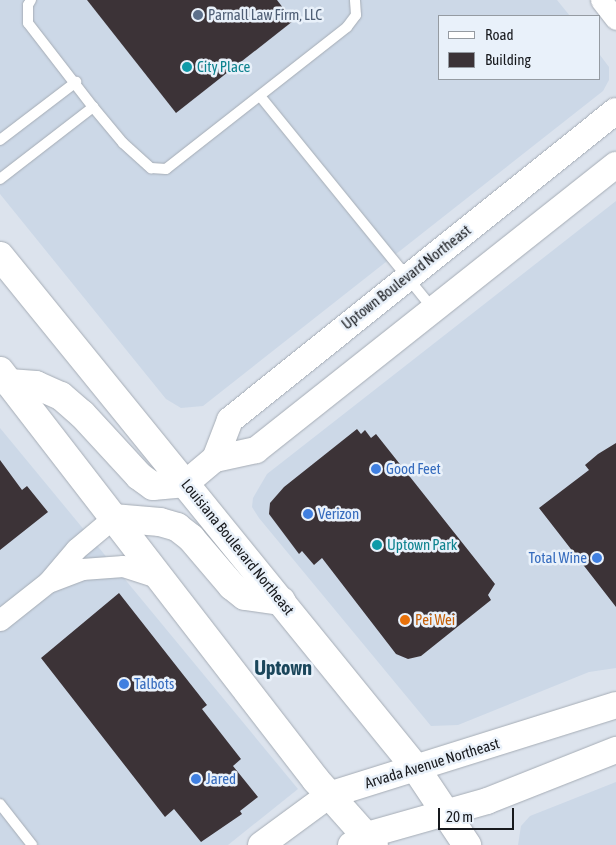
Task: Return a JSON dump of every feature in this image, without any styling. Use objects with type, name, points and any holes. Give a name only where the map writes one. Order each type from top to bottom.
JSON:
[{"type":"main road","name":"Louisiana Boulevard Northeast","points":[[0,256],[415,767],[467,845]]},
{"type":"main road","points":[[5,377],[36,385],[61,396],[82,414],[139,476],[153,486],[186,483]]},
{"type":"main road","points":[[5,377],[364,842]]},
{"type":"main road","points":[[113,518],[160,522],[177,527],[191,538],[232,586],[245,596],[282,601]]},
{"type":"street","points":[[601,0],[616,19]]},
{"type":"street","name":"Uptown Boulevard Northeast","points":[[215,459],[230,420],[406,276],[616,111]]},
{"type":"street","name":"Uptown Boulevard Northeast","points":[[186,483],[215,459],[256,450],[616,165]]},
{"type":"street","points":[[0,620],[48,582],[76,549],[113,518]]},
{"type":"street","points":[[48,582],[82,569],[123,566],[160,578]]},
{"type":"street","name":"Arvada Avenue Northeast","points":[[261,845],[329,795],[616,705]]},
{"type":"street","points":[[364,842],[446,815],[616,750]]},
{"type":"lane","points":[[31,0],[28,5],[28,23],[76,82],[93,108],[123,143],[151,168],[166,169],[347,27],[356,15],[355,0]]},
{"type":"lane","points":[[0,140],[76,82]]},
{"type":"lane","points":[[260,96],[433,310]]},
{"type":"lane","points":[[0,179],[93,108]]},
{"type":"lane","points":[[0,804],[32,845]]},
{"type":"shaded area","name":"City Place","points":[[0,0],[557,0],[569,15],[438,15],[438,80],[601,80],[601,56],[609,67],[609,80],[603,91],[203,406],[181,408],[166,399],[0,194]]},
{"type":"shaded area","points":[[616,201],[616,668],[589,672],[458,725],[431,726],[259,518],[252,507],[253,498],[267,474]]},
{"type":"shaded area","points":[[0,428],[298,789],[228,845],[0,845]]},
{"type":"shaded area","points":[[616,782],[616,845],[518,845],[521,826],[530,816]]},
{"type":"building","name":"City Place","points":[[87,0],[277,0],[293,21],[176,113]]},
{"type":"building","name":"Uptown Park","points":[[357,429],[361,434],[365,430],[371,438],[376,434],[495,584],[488,595],[491,600],[421,656],[408,659],[396,654],[322,558],[314,565],[302,551],[299,554],[269,514],[270,503],[284,487]]},
{"type":"building","name":"Total Wine","points":[[616,443],[616,607],[539,508],[589,470],[585,465]]},
{"type":"building","points":[[0,460],[22,490],[27,486],[48,512],[0,550]]},
{"type":"building","points":[[119,593],[207,705],[202,709],[241,759],[233,766],[258,797],[240,811],[242,814],[201,842],[174,809],[165,817],[41,658]]},
{"type":"place","name":"Parnall Law Firm, LLC","points":[[198,15]]},
{"type":"place","name":"City Place","points":[[187,67]]},
{"type":"place","name":"Good Feet","points":[[376,469]]},
{"type":"place","name":"Verizon","points":[[308,514]]},
{"type":"place","name":"Uptown Park","points":[[377,545]]},
{"type":"place","name":"Total Wine","points":[[597,558]]},
{"type":"place","name":"Pei Wei","points":[[405,620]]},
{"type":"place","name":"Talbots","points":[[124,684]]},
{"type":"place","name":"Jared","points":[[196,779]]},
{"type":"district","name":"Uptown","points":[[283,667]]}]
